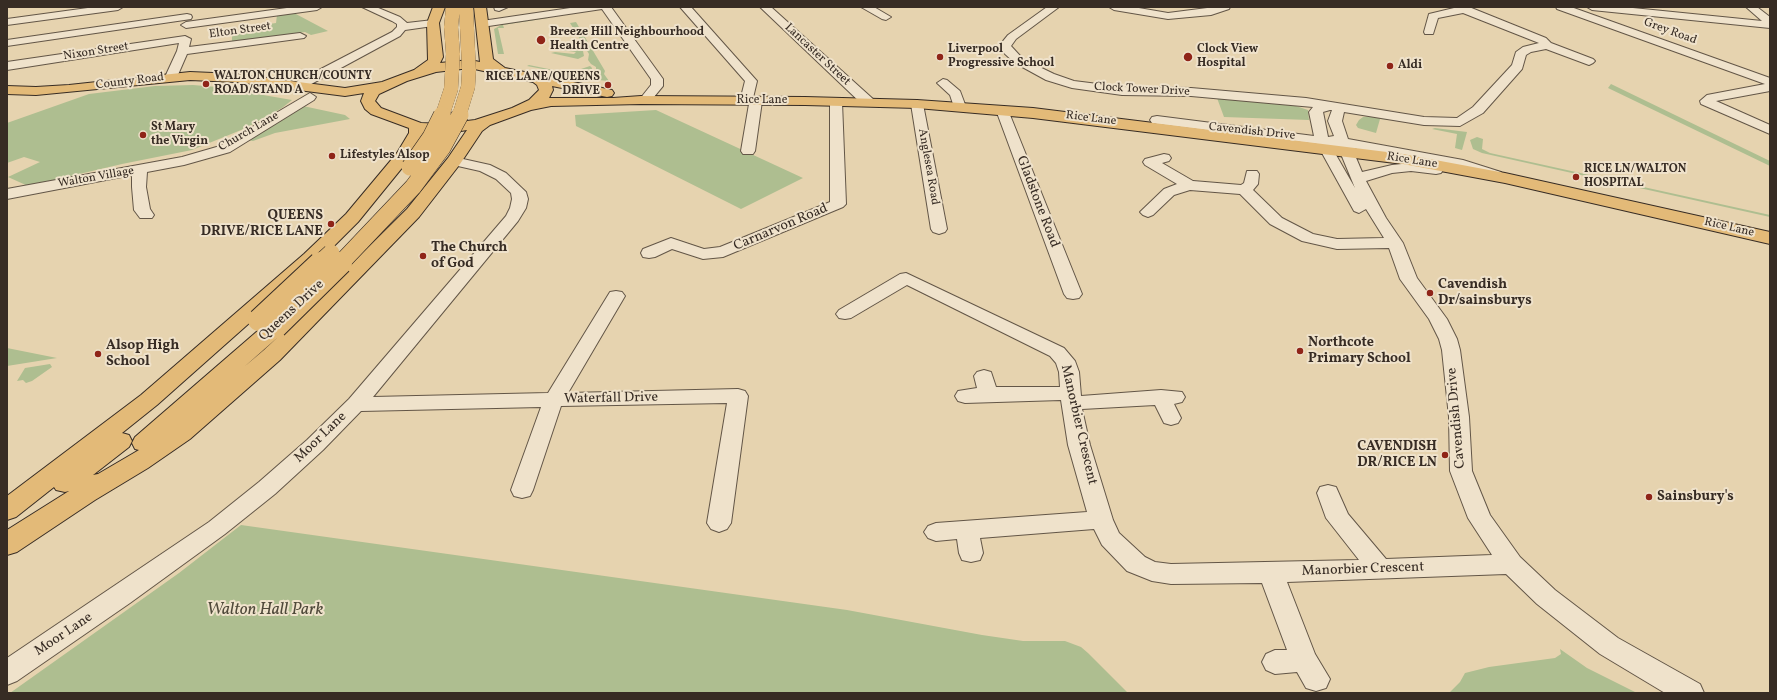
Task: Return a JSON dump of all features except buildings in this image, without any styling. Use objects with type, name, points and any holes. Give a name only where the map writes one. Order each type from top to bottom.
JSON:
[{"type":"highway","points":[[376,111],[370,106],[369,96],[383,86],[420,71],[434,62],[436,57],[433,23],[438,7]]},
{"type":"highway","name":"Queens Drive","points":[[7,544],[86,493],[219,379],[310,273],[377,206],[402,176],[431,137],[442,115],[451,89],[453,54],[451,27],[453,7]]},
{"type":"highway","name":"Queens Drive","points":[[7,524],[90,465],[267,323],[363,242],[413,187],[442,148],[461,113],[468,87],[469,70],[466,7]]},
{"type":"highway","points":[[480,7],[486,60],[499,70]]},
{"type":"highway","name":"Rice Lane","points":[[420,71],[443,66],[470,64],[643,100]]},
{"type":"highway","name":"County Road","points":[[7,90],[36,91],[69,89],[171,77],[212,76],[345,92],[383,86]]},
{"type":"highway","points":[[528,106],[542,97],[546,90],[544,83],[538,79]]},
{"type":"highway","name":"County Road","points":[[254,82],[264,86],[310,97],[345,102],[376,111],[416,126],[433,129],[466,126],[528,106]]},
{"type":"highway","name":"Rice Lane","points":[[528,106],[551,102],[613,102],[643,100],[868,102],[918,104],[1050,114],[1333,142],[1505,166],[1770,226]]},
{"type":"highway","name":"Rice Lane","points":[[1050,114],[1263,127],[1411,160],[1505,178],[1770,238]]},
{"type":"highway","points":[[86,493],[139,462],[180,432],[272,355],[413,213],[454,161],[476,128],[485,121]]},
{"type":"highway","points":[[7,510],[145,403],[259,305],[352,218],[404,155],[417,133],[416,126]]},
{"type":"highway","points":[[404,155],[425,160],[454,161]]},
{"type":"street","points":[[7,22],[118,7]]},
{"type":"street","points":[[7,43],[187,16],[290,11],[316,7]]},
{"type":"street","points":[[367,7],[402,23],[399,30]]},
{"type":"street","points":[[499,8],[503,7]]},
{"type":"street","points":[[482,24],[599,7]]},
{"type":"street","points":[[606,7],[657,79],[657,86],[643,100]]},
{"type":"street","points":[[685,7],[751,81],[748,151]]},
{"type":"street","name":"Lancaster Street","points":[[765,7],[868,102]]},
{"type":"street","name":"Clock Tower Drive","points":[[1054,7],[1012,37],[1005,46],[1019,61],[1050,77],[1072,84],[1122,92],[1230,95],[1306,102],[1424,121],[1460,122],[1478,110],[1496,91],[1518,66],[1520,54],[1527,49],[1547,45]]},
{"type":"street","points":[[1114,7],[1168,16],[1211,12],[1225,7]]},
{"type":"street","name":"Grey Road","points":[[1561,7],[1770,82]]},
{"type":"street","points":[[1592,7],[1770,25]]},
{"type":"street","points":[[1752,7],[1770,22]]},
{"type":"street","points":[[1429,32],[1433,16],[1462,8],[1542,40],[1547,45],[1589,61]]},
{"type":"street","points":[[865,11],[881,15]]},
{"type":"street","points":[[171,77],[183,51],[187,16]]},
{"type":"street","points":[[298,86],[399,30],[433,23]]},
{"type":"street","points":[[399,30],[420,32],[435,37]]},
{"type":"street","name":"Elton Street","points":[[183,51],[300,36]]},
{"type":"street","name":"Nixon Street","points":[[7,66],[185,39]]},
{"type":"street","points":[[943,83],[956,94],[960,107]]},
{"type":"street","points":[[1770,87],[1711,98],[1706,101],[1770,130]]},
{"type":"street","name":"Church Lane","points":[[184,161],[225,148],[310,97]]},
{"type":"street","name":"Carnarvon Road","points":[[649,253],[671,243],[703,254],[723,252],[838,204],[836,102]]},
{"type":"street","name":"Anglesea Road","points":[[918,104],[939,229]]},
{"type":"street","points":[[1333,142],[1335,121],[1334,106],[1322,107],[1316,112],[1333,142],[1362,213],[1376,231],[1396,244]]},
{"type":"street","name":"Gladstone Road","points":[[1002,110],[1073,294]]},
{"type":"street","name":"Cavendish Drive","points":[[1333,142],[1358,179],[1378,218],[1396,244],[1409,279],[1438,319],[1448,339],[1451,350],[1459,417],[1461,471],[1480,518],[1511,564],[1546,597],[1609,646],[1690,693]]},
{"type":"street","points":[[1164,158],[1144,164],[1188,185],[1244,190],[1276,221],[1308,238],[1337,244],[1396,244]]},
{"type":"street","name":"Walton Village","points":[[7,194],[184,161]]},
{"type":"street","name":"Moor Lane","points":[[7,673],[121,596],[217,528],[267,488],[315,445],[356,404],[512,218],[518,208],[520,199],[518,192],[506,180],[486,168],[454,161]]},
{"type":"street","points":[[1358,179],[1385,170],[1411,168],[1505,178]]},
{"type":"street","points":[[140,169],[139,187],[142,210],[146,215]]},
{"type":"street","points":[[1244,190],[1251,184],[1252,174]]},
{"type":"street","points":[[1148,212],[1170,192],[1188,185]]},
{"type":"street","name":"Manorbier Crescent","points":[[845,314],[906,278],[1058,352],[1065,361],[1069,372],[1070,398],[1080,445],[1101,520],[1110,539],[1136,564],[1152,570],[1171,574],[1381,570],[1511,564]]},
{"type":"street","points":[[522,490],[553,401],[616,296]]},
{"type":"street","points":[[965,396],[986,385],[1070,398],[1168,397],[1171,418]]},
{"type":"street","name":"Waterfall Drive","points":[[356,404],[738,396],[719,523]]},
{"type":"street","points":[[1328,493],[1338,518],[1381,570]]},
{"type":"street","points":[[936,532],[1101,520]]},
{"type":"street","points":[[967,530],[972,553]]},
{"type":"street","points":[[1270,573],[1310,669],[1275,662]]},
{"type":"green space","points":[[294,13],[328,31],[311,35],[305,32],[232,42],[232,33],[241,32],[242,28],[276,23],[277,15]]},
{"type":"green space","points":[[548,18],[503,25],[504,28],[498,28],[504,54],[498,54],[494,29],[503,24]]},
{"type":"green space","points":[[576,22],[605,71],[604,74],[609,81],[598,80],[600,77],[596,72],[596,67],[588,60],[589,54],[570,23]]},
{"type":"green space","points":[[574,45],[583,51],[584,56],[578,59],[551,53],[574,54],[576,52],[553,49]]},
{"type":"green space","points":[[529,65],[583,76],[581,69],[590,66],[592,68],[591,73],[596,79],[527,66]]},
{"type":"green space","points":[[1611,84],[1770,161],[1770,166],[1608,88]]},
{"type":"green space","points":[[193,85],[217,87],[292,100],[282,108],[246,128],[192,150],[122,164],[28,186],[8,177],[40,162],[24,157],[7,163],[7,123],[89,94],[155,86]]},
{"type":"green space","points":[[1217,98],[1296,106],[1308,110],[1309,120],[1224,117]]},
{"type":"green space","points":[[303,106],[345,115],[350,119],[275,133],[253,141],[246,140]]},
{"type":"green space","points":[[656,110],[803,178],[741,209],[576,126],[575,115]]},
{"type":"green space","points":[[1371,116],[1393,120],[1380,119],[1376,133],[1358,128],[1356,125],[1359,120],[1363,117]]},
{"type":"green space","points":[[1435,128],[1467,132],[1462,150],[1455,148],[1457,134],[1432,129]]},
{"type":"green space","points":[[1477,137],[1483,139],[1482,149],[1490,153],[1770,215],[1770,217],[1482,153],[1473,149],[1470,140]]},
{"type":"green space","points":[[7,348],[57,358],[7,366]]},
{"type":"green space","points":[[50,364],[52,367],[32,381],[26,383],[23,380],[17,381],[25,368]]},
{"type":"green space","name":"Walton Hall Park","points":[[241,525],[847,610],[982,635],[1023,641],[1065,641],[1081,647],[1128,693],[10,693],[179,573]]},
{"type":"green space","points":[[1560,649],[1587,668],[1637,693],[1449,693],[1460,682],[1465,673],[1489,667],[1555,658],[1561,654]]},
{"type":"place","name":"Breeze Hill Neighbourhood Health Centre","points":[[541,40]]},
{"type":"place","name":"Liverpool Progressive School","points":[[940,57]]},
{"type":"place","name":"Clock View Hospital","points":[[1188,57]]},
{"type":"place","name":"Aldi","points":[[1390,66]]},
{"type":"place","name":"WALTON CHURCH/COUNTY ROAD/STAND A","points":[[206,84]]},
{"type":"place","name":"RICE LANE/QUEENS DRIVE","points":[[608,85]]},
{"type":"place","name":"St Mary the Virgin","points":[[143,135]]},
{"type":"place","name":"Lifestyles Alsop","points":[[332,156]]},
{"type":"place","name":"RICE LN/WALTON HOSPITAL","points":[[1576,177]]},
{"type":"place","name":"QUEENS DRIVE/RICE LANE","points":[[331,224]]},
{"type":"place","name":"The Church of God","points":[[423,256]]},
{"type":"place","name":"Cavendish Dr/sainsburys","points":[[1430,293]]},
{"type":"place","name":"Northcote Primary School","points":[[1300,351]]},
{"type":"place","name":"Alsop High School","points":[[98,354]]},
{"type":"place","name":"CAVENDISH DR/RICE LN","points":[[1445,455]]},
{"type":"place","name":"Sainsbury's","points":[[1649,497]]}]
